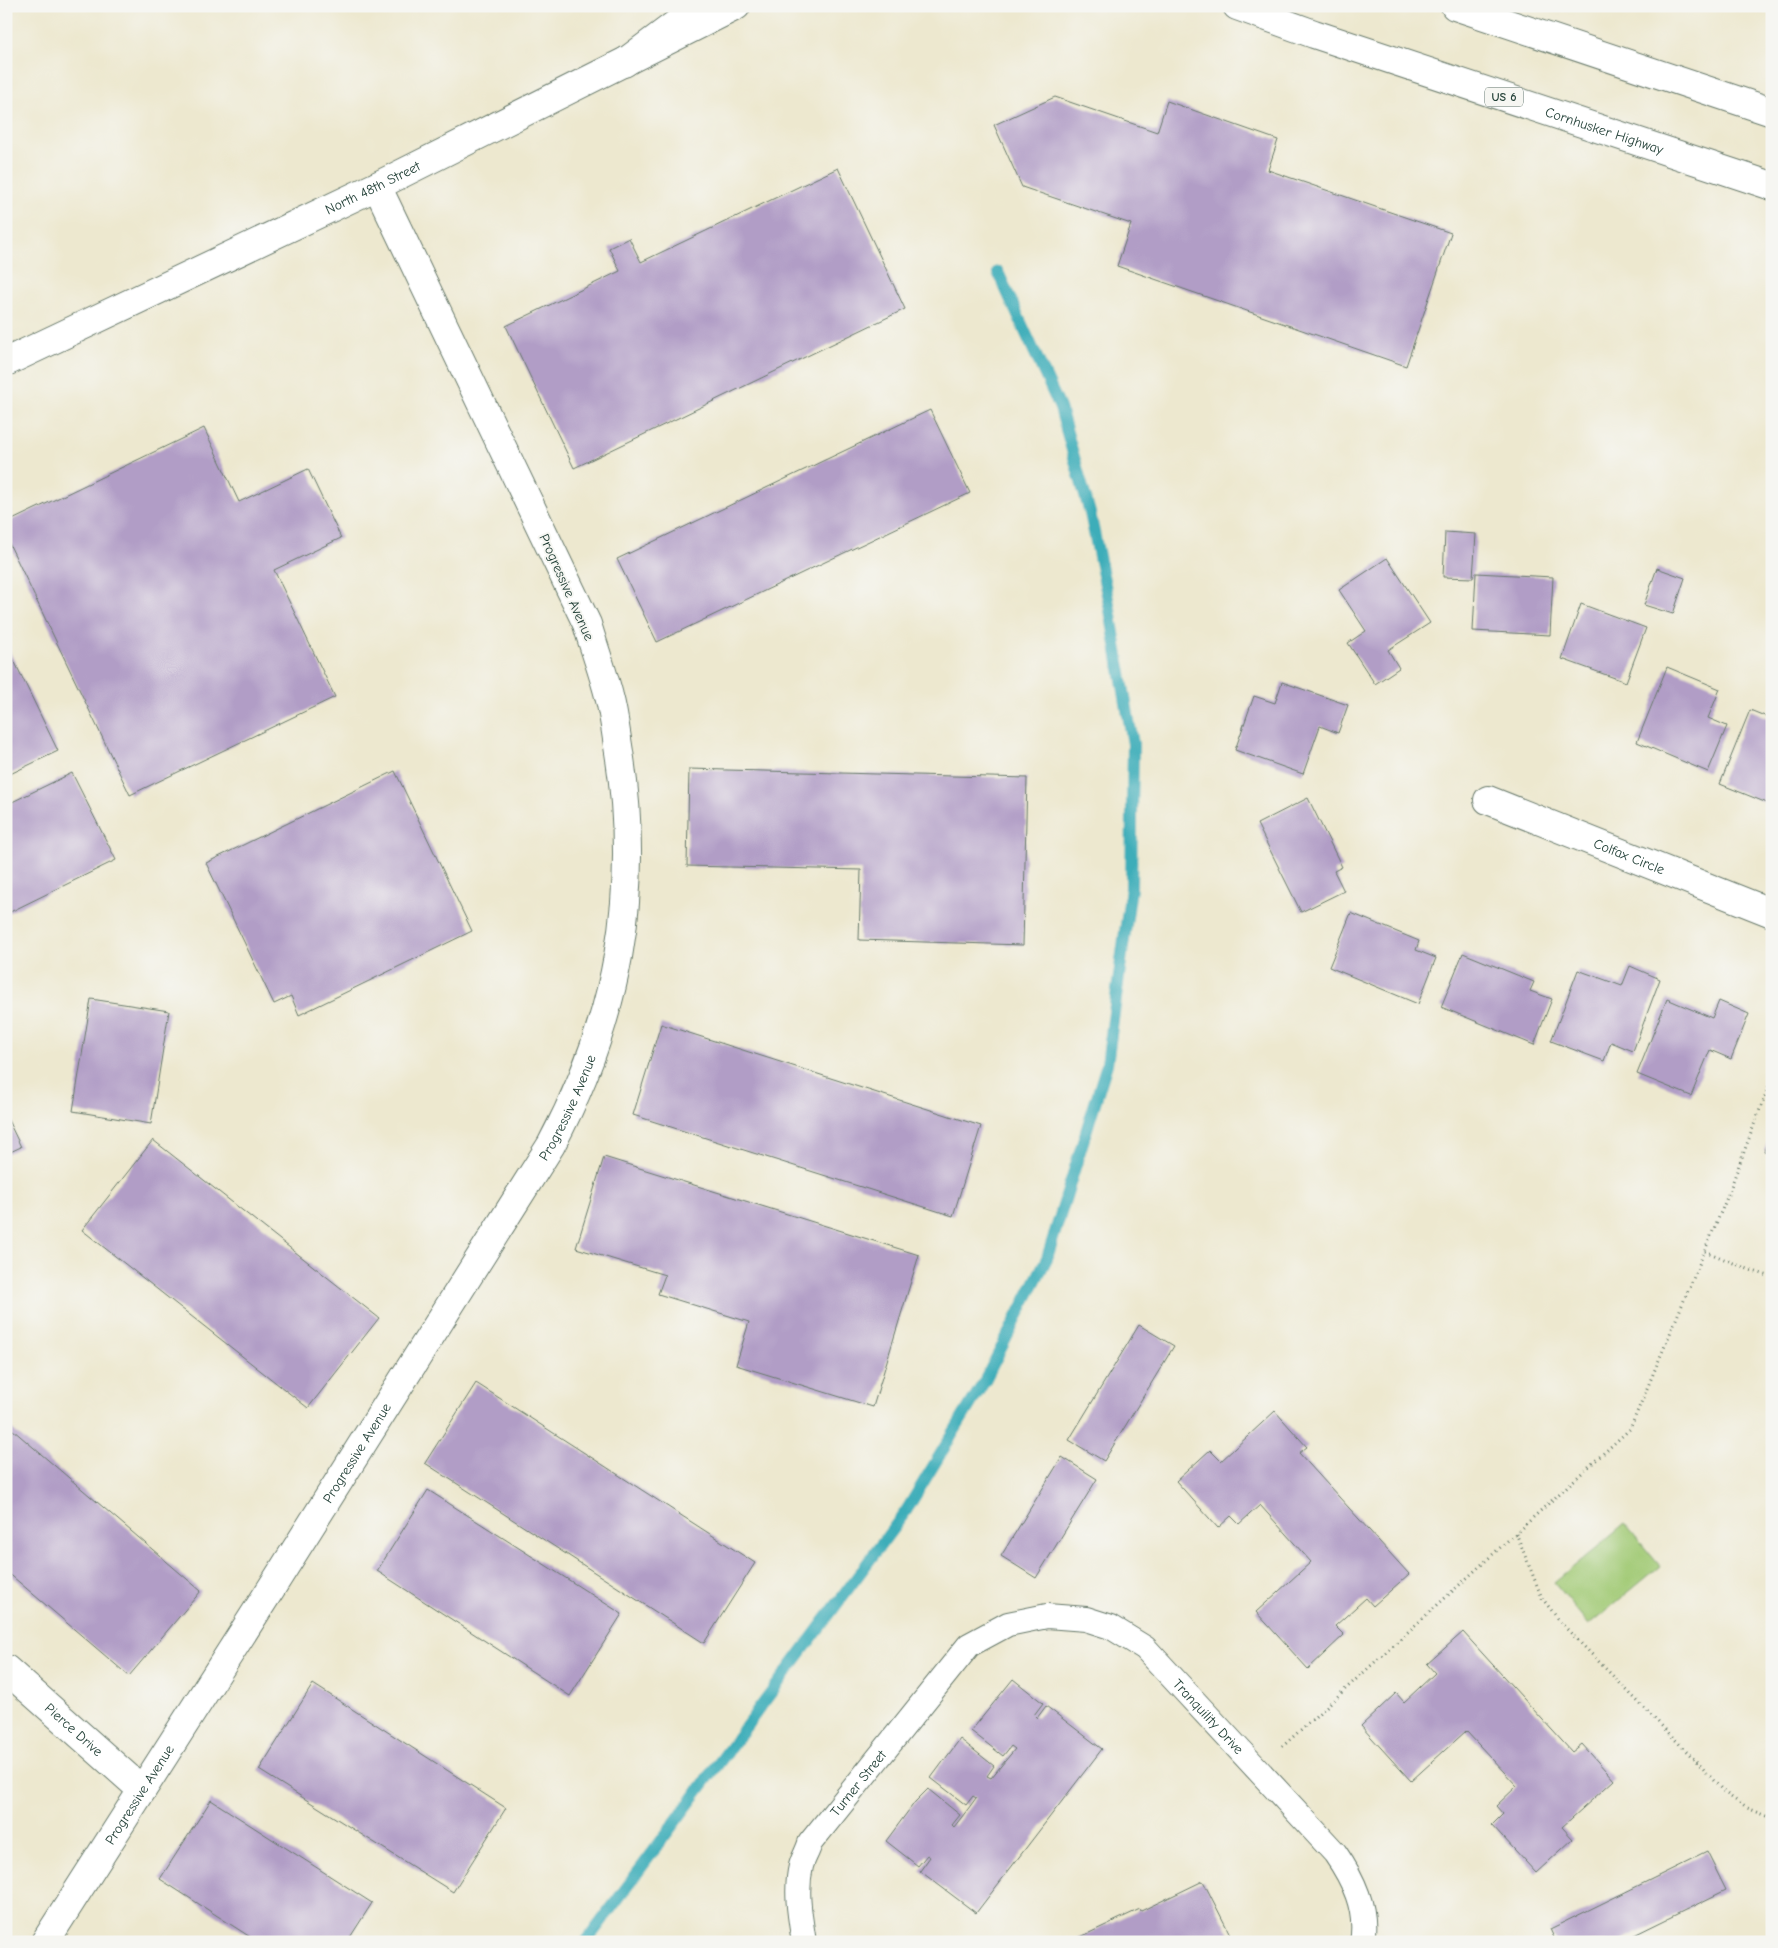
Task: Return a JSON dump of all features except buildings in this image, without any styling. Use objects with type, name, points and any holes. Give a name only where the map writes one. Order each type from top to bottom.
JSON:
[{"type":"street","points":[[624,63],[700,6]]},
{"type":"street","name":"North 48th Street","points":[[6,362],[377,186],[736,6]]},
{"type":"street","name":"Cornhusker Highway","points":[[1237,6],[1314,34],[1772,186]]},
{"type":"street","points":[[1455,6],[1772,112]]},
{"type":"street","name":"Progressive Avenue","points":[[45,1942],[551,1144],[569,1111],[600,1035],[614,980],[622,934],[628,874],[628,832],[624,785],[609,697],[586,624],[377,186]]},
{"type":"street","name":"Colfax Circle","points":[[1488,800],[1772,913]]},
{"type":"street","name":"Pierce Drive","points":[[6,1669],[142,1790]]},
{"type":"lane","name":"Tranquility Drive","points":[[969,1645],[1008,1624],[1047,1616],[1086,1619],[1111,1627],[1145,1648],[1335,1853],[1349,1873],[1362,1908],[1364,1933],[1362,1942]]},
{"type":"lane","name":"Turner Street","points":[[804,1942],[798,1907],[799,1882],[810,1843],[969,1645]]},
{"type":"path","points":[[1257,1769],[1630,1429],[1705,1251],[1772,1077]]},
{"type":"path","points":[[1705,1251],[1772,1277]]},
{"type":"path","points":[[1516,1533],[1542,1598],[1562,1624],[1724,1792],[1745,1807],[1772,1818]]},
{"type":"green space","points":[[1625,1524],[1660,1566],[1589,1625],[1554,1583]]},
{"type":"waterway","points":[[586,1942],[906,1511],[984,1382],[1047,1258],[1107,1064],[1131,888],[1133,744],[1109,604],[1090,513],[1060,408],[998,272]]}]
